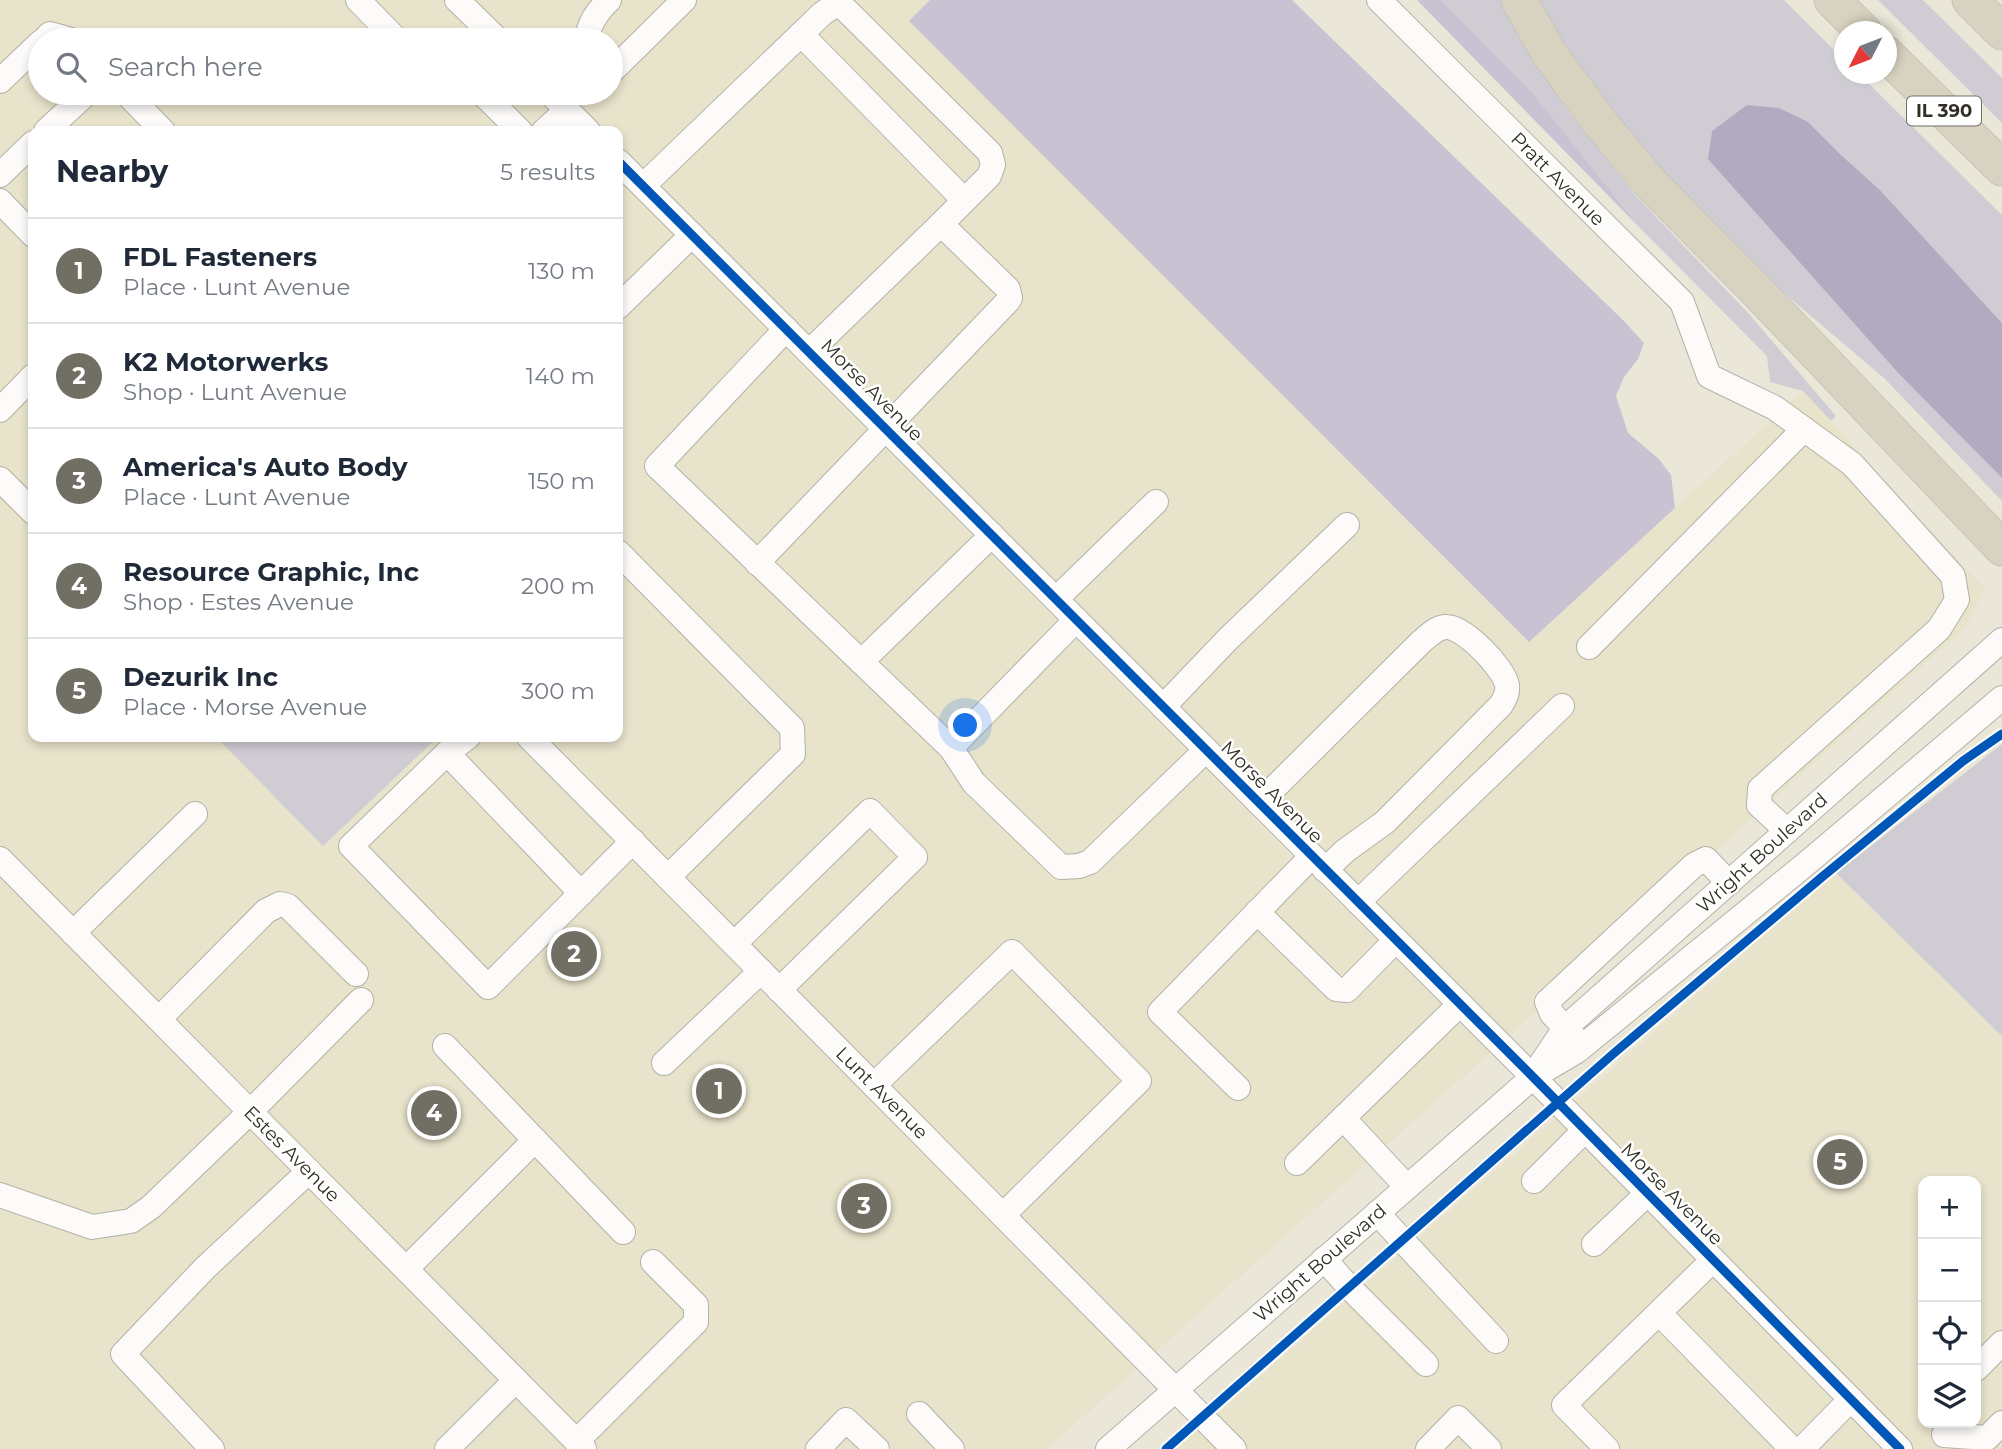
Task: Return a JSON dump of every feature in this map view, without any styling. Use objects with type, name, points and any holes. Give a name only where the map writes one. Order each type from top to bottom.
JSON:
[{"type":"highway","points":[[1519,0],[1556,62],[1602,125],[1651,184],[2002,548]]},
{"type":"highway","points":[[1832,0],[1853,21]]},
{"type":"highway","points":[[1970,0],[2002,32]]},
{"type":"highway","name":"IL 390","points":[[1897,65],[2002,168]]},
{"type":"street","points":[[358,0],[385,28]]},
{"type":"street","points":[[457,0],[486,28]]},
{"type":"street","points":[[589,28],[598,11],[610,0]]},
{"type":"street","points":[[623,60],[684,0]]},
{"type":"street","name":"Pratt Avenue","points":[[1379,0],[1682,302],[1709,376],[1776,408],[1804,429]]},
{"type":"street","points":[[643,186],[823,13],[834,6],[842,6],[990,153],[993,165],[989,176],[808,352]]},
{"type":"street","points":[[802,34],[964,200]]},
{"type":"street","points":[[0,81],[28,55]]},
{"type":"street","points":[[51,126],[74,105]]},
{"type":"street","points":[[138,105],[158,126]]},
{"type":"street","points":[[494,105],[515,126]]},
{"type":"street","points":[[547,126],[561,105]]},
{"type":"street","points":[[568,105],[584,126]]},
{"type":"street","points":[[0,175],[28,148]]},
{"type":"street","name":"Morse Avenue","points":[[623,166],[1533,1077],[1900,1449]]},
{"type":"street","points":[[0,201],[28,230]]},
{"type":"street","points":[[758,563],[1010,298],[1008,289],[941,224]]},
{"type":"street","points":[[623,302],[692,235]]},
{"type":"street","points":[[786,329],[657,466],[951,748],[974,783],[1061,867],[1090,862],[1206,750]]},
{"type":"street","points":[[0,410],[28,381]]},
{"type":"street","points":[[1589,647],[1804,429],[1852,464],[1952,576],[1957,600],[1939,629],[1760,789],[1759,805],[1787,831]]},
{"type":"street","points":[[0,479],[28,507]]},
{"type":"street","points":[[1056,599],[1156,502]]},
{"type":"street","points":[[1163,707],[1228,639],[1348,525]]},
{"type":"street","points":[[861,662],[992,535]]},
{"type":"street","points":[[623,557],[792,728],[793,754],[668,877]]},
{"type":"street","points":[[951,748],[1076,620]]},
{"type":"street","points":[[1238,1088],[1160,1012],[1257,912],[1319,863],[1345,851],[1385,822],[1501,705],[1507,694],[1507,682],[1499,666],[1457,628],[1435,630],[1259,803]]},
{"type":"street","name":"Wright Boulevard","points":[[1533,1077],[1565,1028],[2002,640]]},
{"type":"street","name":"Wright Boulevard","points":[[1108,1449],[1533,1077],[1577,1051],[1807,863],[2002,698]]},
{"type":"street","points":[[1358,902],[1562,706]]},
{"type":"street","points":[[461,742],[351,846],[488,987],[633,841]]},
{"type":"street","name":"Lunt Avenue","points":[[534,742],[1234,1449]]},
{"type":"street","points":[[447,753],[581,893]]},
{"type":"street","points":[[734,944],[870,811],[915,857],[779,990]]},
{"type":"street","points":[[73,933],[195,814]]},
{"type":"street","name":"Estes Avenue","points":[[0,859],[580,1445]]},
{"type":"street","points":[[1583,1046],[1552,1014],[1547,1002],[1694,865],[1706,859],[1728,883]]},
{"type":"street","points":[[159,1019],[266,911],[280,904],[288,905],[356,974]]},
{"type":"street","points":[[1257,912],[1336,989],[1347,990],[1396,940]]},
{"type":"street","points":[[874,1085],[1012,952],[1139,1081],[1003,1215]]},
{"type":"street","points":[[664,1063],[761,971]]},
{"type":"street","points":[[0,1195],[92,1227],[131,1221],[151,1207],[250,1112],[361,1000]]},
{"type":"street","points":[[1297,1163],[1460,1004]]},
{"type":"street","points":[[445,1046],[623,1232]]},
{"type":"street","points":[[1343,1118],[1407,1187]]},
{"type":"street","points":[[1534,1181],[1585,1130]]},
{"type":"street","points":[[406,1269],[535,1140]]},
{"type":"street","points":[[212,1449],[123,1354],[205,1268],[309,1171]]},
{"type":"street","points":[[1594,1244],[1648,1193]]},
{"type":"street","points":[[1377,1213],[1496,1341]]},
{"type":"street","points":[[1324,1259],[1426,1364]]},
{"type":"street","points":[[1607,1449],[1564,1405],[1713,1260]]},
{"type":"street","points":[[580,1445],[696,1322],[696,1305],[653,1262]]},
{"type":"street","points":[[1659,1313],[1792,1449]]},
{"type":"street","points":[[1980,1365],[2002,1343]]},
{"type":"street","points":[[447,1449],[516,1380]]},
{"type":"street","points":[[1802,1449],[1851,1399]]},
{"type":"street","points":[[919,1414],[952,1449]]},
{"type":"street","points":[[1428,1449],[1458,1418],[1489,1449]]},
{"type":"street","points":[[818,1449],[846,1420],[877,1449]]},
{"type":"street","points":[[1939,1436],[1987,1438],[2002,1423]]},
{"type":"shaded area","points":[[0,0],[930,0],[910,21],[1528,642],[1803,391],[1986,590],[1963,630],[1047,1449],[0,1449]]},
{"type":"shaded area","points":[[930,0],[1292,0],[1644,343],[1638,359],[1624,377],[1616,396],[1628,433],[1658,458],[1671,475],[1675,508],[1529,642],[909,21]]},
{"type":"shaded area","points":[[1417,0],[1441,0],[1532,92],[1641,229]]},
{"type":"shaded area","points":[[1441,0],[1500,0],[1520,39],[1571,115],[1636,196],[1749,314],[1836,416],[1831,421],[1803,391],[1770,382],[1767,356],[1641,229],[1532,92]]},
{"type":"shaded area","points":[[1538,0],[1784,0],[1834,50],[1834,84],[1869,84],[2002,215],[2002,323],[1880,190],[1808,122],[1712,131],[1709,159],[1899,374],[2002,478],[2002,501],[1885,379],[1770,281],[1654,166],[1566,49]]},
{"type":"shaded area","points":[[1878,0],[1923,0],[2002,78],[2002,123]]},
{"type":"shaded area","points":[[1747,105],[1779,108],[1808,122],[1880,190],[2002,323],[2002,478],[1899,374],[1708,159],[1712,131]]},
{"type":"shaded area","points":[[221,742],[433,742],[323,846]]},
{"type":"shaded area","points":[[2002,744],[2002,1036],[1836,873]]},
{"type":"shaded area","points":[[1836,873],[2002,1036],[2002,1449],[1177,1449]]},
{"type":"cycle path","points":[[623,166],[1533,1077],[1900,1449]]},
{"type":"cycle path","points":[[1166,1449],[1613,1054],[1963,761],[2002,734]]},
{"type":"place","name":"K2 Motorwerks","points":[[574,954]]},
{"type":"place","name":"FDL Fasteners","points":[[719,1091]]},
{"type":"place","name":"Resource Graphic, Inc","points":[[434,1113]]},
{"type":"place","name":"Dezurik Inc","points":[[1840,1162]]},
{"type":"place","name":"America's Auto Body","points":[[864,1206]]}]
